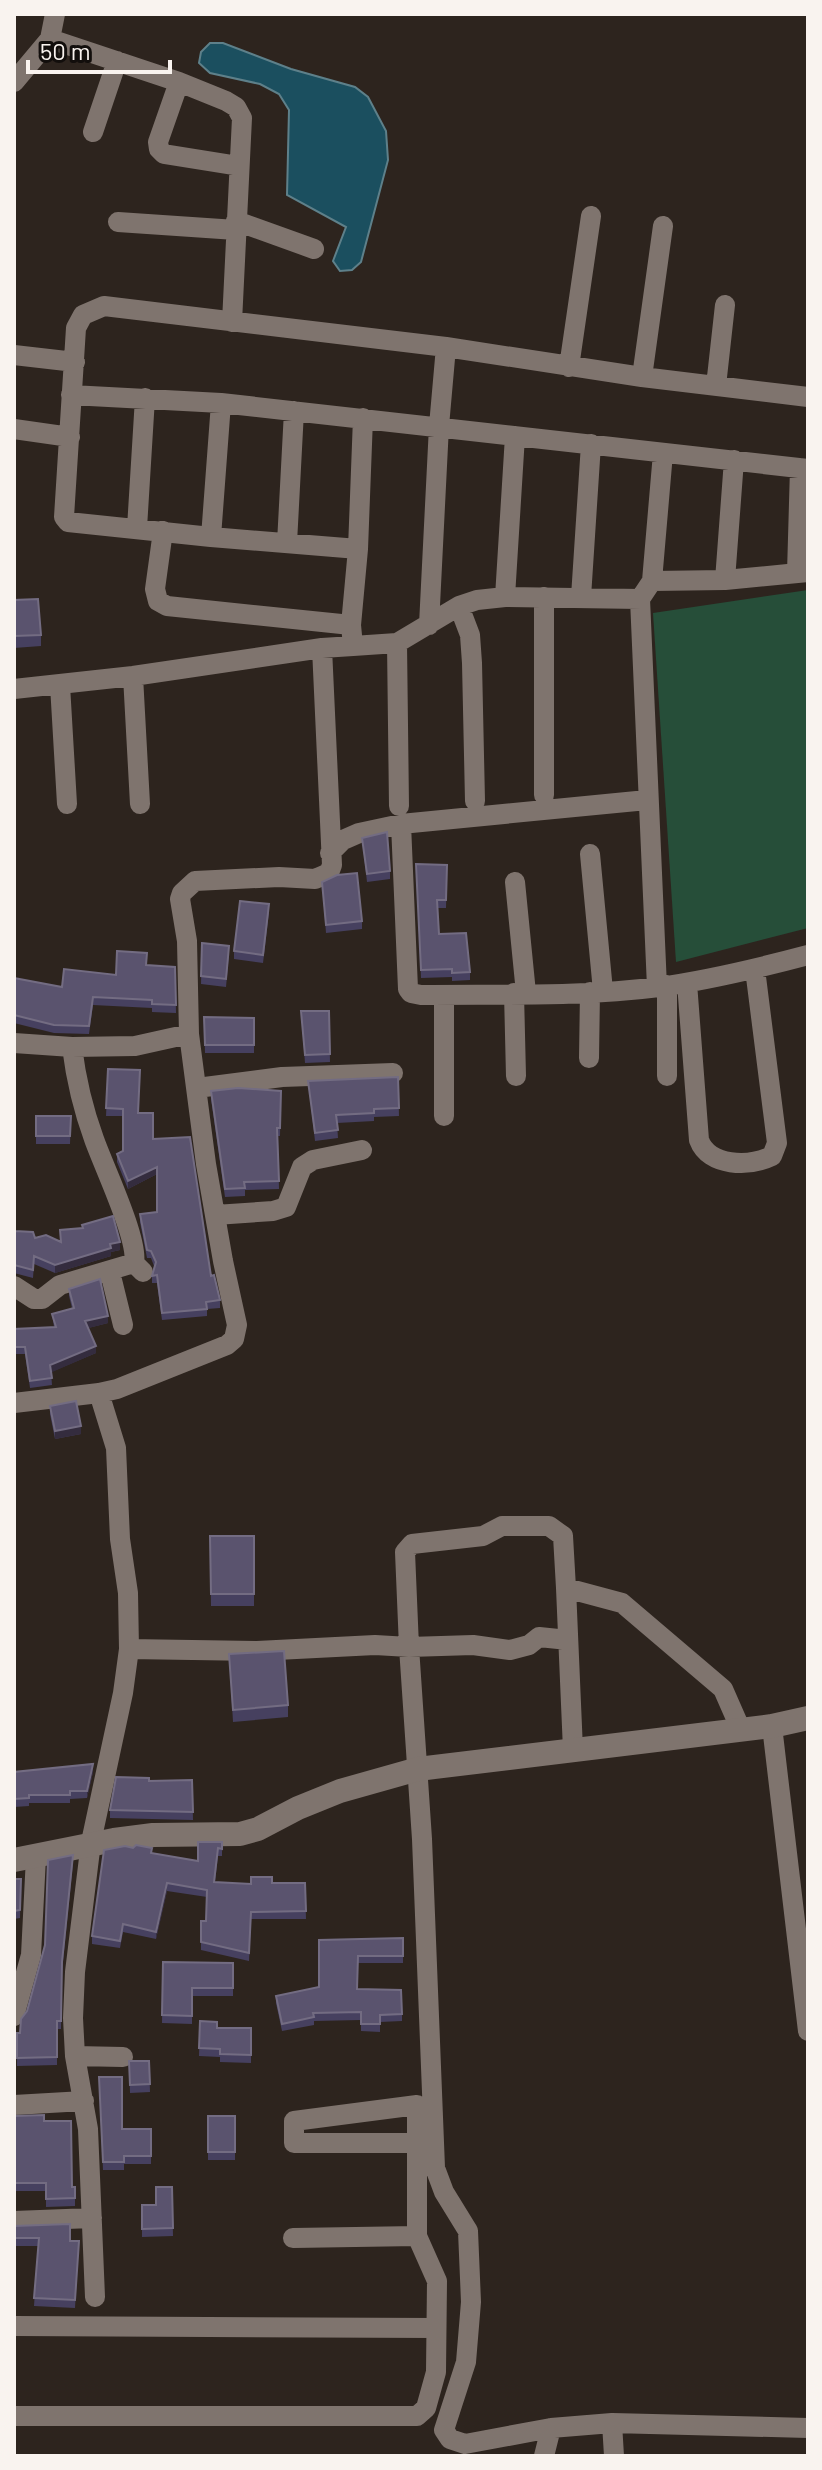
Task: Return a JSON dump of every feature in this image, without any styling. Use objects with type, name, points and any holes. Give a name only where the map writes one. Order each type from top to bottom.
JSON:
[{"type":"street","points":[[14,82],[50,39],[55,14]]},
{"type":"street","points":[[50,39],[179,82],[236,107],[242,118],[232,322]]},
{"type":"street","points":[[93,132],[117,61]]},
{"type":"street","points":[[179,82],[158,142],[159,149],[164,154],[239,166]]},
{"type":"street","points":[[569,367],[591,216]]},
{"type":"street","points":[[118,222],[236,225],[314,249]]},
{"type":"street","points":[[642,377],[663,226]]},
{"type":"street","points":[[716,386],[725,305]]},
{"type":"street","points":[[358,549],[68,522],[64,517],[71,395],[76,328],[83,315],[104,306],[446,347],[569,367],[808,397]]},
{"type":"street","points":[[429,625],[446,347]]},
{"type":"street","points":[[14,355],[75,362]]},
{"type":"street","points":[[14,689],[133,676],[322,648],[397,643],[459,606],[477,600],[581,597],[802,572],[804,469],[221,403],[71,395]]},
{"type":"street","points":[[137,528],[145,398]]},
{"type":"street","points":[[211,537],[221,403]]},
{"type":"street","points":[[287,543],[294,411]]},
{"type":"street","points":[[353,646],[351,625],[358,549],[363,418]]},
{"type":"street","points":[[14,429],[70,437]]},
{"type":"street","points":[[505,597],[515,436]]},
{"type":"street","points":[[581,597],[591,444]]},
{"type":"street","points":[[663,453],[646,590],[647,800],[670,985],[699,1140],[712,1158],[726,1161],[757,1161],[772,1156],[777,1143],[755,969]]},
{"type":"street","points":[[725,580],[734,460]]},
{"type":"street","points":[[163,531],[155,589],[158,601],[167,606],[351,625]]},
{"type":"street","points":[[544,597],[544,795]]},
{"type":"street","points":[[459,606],[470,635],[475,801]]},
{"type":"street","points":[[397,643],[400,815],[408,989],[411,993],[596,991],[670,985],[755,969],[808,955]]},
{"type":"street","points":[[14,1403],[99,1393],[207,1353],[234,1339],[237,1325],[215,1215],[189,1034],[187,941],[180,899],[195,881],[279,877],[315,879],[329,873],[322,648]]},
{"type":"street","points":[[133,676],[140,804]]},
{"type":"street","points":[[60,685],[67,804]]},
{"type":"street","points":[[330,853],[343,840],[400,815],[647,800]]},
{"type":"street","points":[[589,1058],[596,991],[590,854]]},
{"type":"street","points":[[515,882],[520,993],[516,1076]]},
{"type":"street","points":[[667,1076],[670,985]]},
{"type":"street","points":[[444,995],[444,1116]]},
{"type":"street","points":[[14,1043],[72,1047],[135,1046],[189,1034]]},
{"type":"street","points":[[14,1286],[34,1299],[42,1299],[60,1285],[139,1268],[76,1082],[72,1047]]},
{"type":"street","points":[[197,1088],[314,1075],[393,1073]]},
{"type":"street","points":[[215,1215],[273,1211],[286,1207],[302,1167],[313,1160],[362,1150]]},
{"type":"street","points":[[110,1272],[123,1325]]},
{"type":"street","points":[[95,2297],[88,2129],[75,2056],[75,1972],[91,1842],[123,1693],[129,1649],[128,1593],[120,1539],[116,1448],[99,1393]]},
{"type":"street","points":[[573,1750],[563,1536],[549,1526],[502,1526],[483,1536],[412,1544],[405,1552],[418,1769],[435,2168],[444,2192],[468,2231],[471,2302],[466,2362],[444,2430],[450,2439],[465,2444],[551,2428],[612,2423],[808,2428]]},
{"type":"street","points":[[566,1588],[622,1603],[723,1689],[741,1730]]},
{"type":"street","points":[[129,1649],[257,1651],[375,1645],[473,1645],[510,1650],[529,1645],[539,1637],[568,1640]]},
{"type":"street","points":[[14,2016],[31,1955],[25,1858],[91,1842],[153,1835],[240,1834],[258,1829],[340,1791],[418,1769],[772,1726],[808,1718]]},
{"type":"street","points":[[772,1726],[808,2031]]},
{"type":"street","points":[[75,2056],[123,2057]]},
{"type":"street","points":[[14,2105],[84,2101]]},
{"type":"street","points":[[14,2416],[417,2416],[426,2408],[436,2372],[437,2281],[417,2236],[417,2143],[417,2105],[294,2121],[294,2143],[417,2143]]},
{"type":"street","points":[[14,2221],[92,2218]]},
{"type":"street","points":[[293,2238],[417,2236]]},
{"type":"street","points":[[14,2326],[436,2328]]},
{"type":"street","points":[[612,2423],[614,2456]]},
{"type":"street","points":[[544,2456],[551,2428]]},
{"type":"green space","points":[[808,590],[808,928],[676,962],[653,613]]},
{"type":"water","points":[[210,43],[223,43],[291,69],[355,87],[368,97],[386,131],[388,160],[361,262],[352,270],[340,271],[333,261],[346,227],[287,195],[289,110],[279,94],[260,84],[210,73],[199,63],[201,52]]},
{"type":"building","points":[[38,599],[41,635],[14,636],[14,600]]},
{"type":"building","points":[[387,832],[390,871],[367,874],[362,838]]},
{"type":"building","points":[[416,864],[447,865],[446,900],[437,900],[439,934],[466,933],[470,972],[421,970]]},
{"type":"building","points":[[357,873],[362,921],[326,925],[322,882],[337,875]]},
{"type":"building","points":[[240,901],[269,904],[263,955],[234,951]]},
{"type":"building","points":[[202,943],[229,946],[226,979],[201,976]]},
{"type":"building","points":[[117,951],[147,953],[146,965],[175,967],[176,1005],[152,1004],[152,1000],[93,997],[89,1026],[54,1025],[14,1015],[14,978],[62,987],[64,969],[116,975]]},
{"type":"building","points":[[301,1011],[329,1011],[330,1054],[305,1055]]},
{"type":"building","points":[[204,1017],[254,1018],[254,1045],[205,1045]]},
{"type":"building","points":[[108,1069],[140,1070],[138,1113],[153,1113],[153,1139],[190,1137],[211,1276],[214,1275],[220,1300],[206,1302],[207,1309],[162,1313],[157,1275],[152,1276],[156,1262],[151,1251],[147,1250],[140,1214],[157,1212],[157,1167],[128,1181],[117,1154],[123,1151],[123,1109],[106,1108]]},
{"type":"building","points":[[398,1077],[399,1108],[336,1115],[338,1130],[315,1133],[308,1081]]},
{"type":"building","points":[[238,1088],[281,1091],[280,1128],[277,1128],[279,1181],[244,1182],[245,1188],[225,1189],[211,1091]]},
{"type":"building","points":[[36,1116],[71,1116],[70,1136],[36,1136]]},
{"type":"building","points":[[113,1216],[120,1242],[110,1244],[111,1248],[55,1265],[34,1256],[33,1270],[14,1265],[14,1226],[15,1231],[33,1232],[35,1238],[46,1235],[61,1242],[60,1230],[83,1228],[82,1225]]},
{"type":"building","points":[[100,1279],[108,1316],[85,1321],[96,1346],[50,1365],[52,1378],[30,1381],[25,1347],[14,1347],[14,1329],[56,1327],[52,1314],[74,1308],[69,1289]]},
{"type":"building","points":[[76,1401],[81,1426],[55,1431],[50,1406]]},
{"type":"building","points":[[210,1536],[254,1536],[254,1594],[211,1594]]},
{"type":"building","points":[[284,1651],[288,1705],[233,1710],[229,1654]]},
{"type":"building","points":[[93,1764],[87,1791],[14,1799],[14,1772]]},
{"type":"building","points":[[116,1777],[149,1778],[149,1781],[192,1780],[193,1812],[110,1810]]},
{"type":"building","points":[[198,1842],[222,1842],[222,1849],[218,1848],[214,1882],[251,1884],[251,1877],[272,1877],[272,1883],[305,1883],[306,1911],[251,1912],[249,1953],[201,1942],[201,1921],[206,1921],[207,1890],[167,1883],[156,1932],[123,1924],[120,1941],[92,1936],[104,1850],[125,1846],[133,1848],[136,1845],[152,1848],[151,1853],[198,1861]]},
{"type":"building","points":[[73,1855],[62,1962],[61,2021],[57,2021],[57,2057],[17,2058],[17,2033],[20,2033],[21,2019],[27,2011],[45,1945],[48,1860]]},
{"type":"building","points":[[14,1879],[21,1879],[20,1910],[14,1911]]},
{"type":"building","points":[[403,1938],[403,1956],[358,1956],[357,1989],[401,1990],[402,2014],[380,2015],[380,2024],[361,2024],[361,2012],[313,2013],[314,2017],[282,2024],[276,1996],[319,1987],[319,1940]]},
{"type":"building","points":[[163,1962],[233,1963],[233,1988],[192,1988],[192,2016],[162,2015]]},
{"type":"building","points":[[200,2021],[217,2022],[217,2028],[251,2028],[251,2055],[220,2054],[220,2049],[199,2048]]},
{"type":"building","points":[[129,2061],[149,2061],[150,2084],[130,2085]]},
{"type":"building","points":[[99,2077],[122,2077],[122,2129],[151,2129],[151,2156],[124,2156],[124,2162],[103,2162]]},
{"type":"building","points":[[44,2115],[44,2121],[71,2121],[72,2187],[75,2187],[75,2198],[46,2199],[46,2183],[14,2183],[14,2116]]},
{"type":"building","points":[[208,2116],[235,2116],[235,2152],[208,2152]]},
{"type":"building","points":[[156,2187],[172,2187],[173,2228],[142,2229],[142,2205],[156,2205]]},
{"type":"building","points":[[70,2224],[70,2241],[79,2241],[75,2300],[34,2298],[39,2238],[14,2238],[14,2226]]}]
